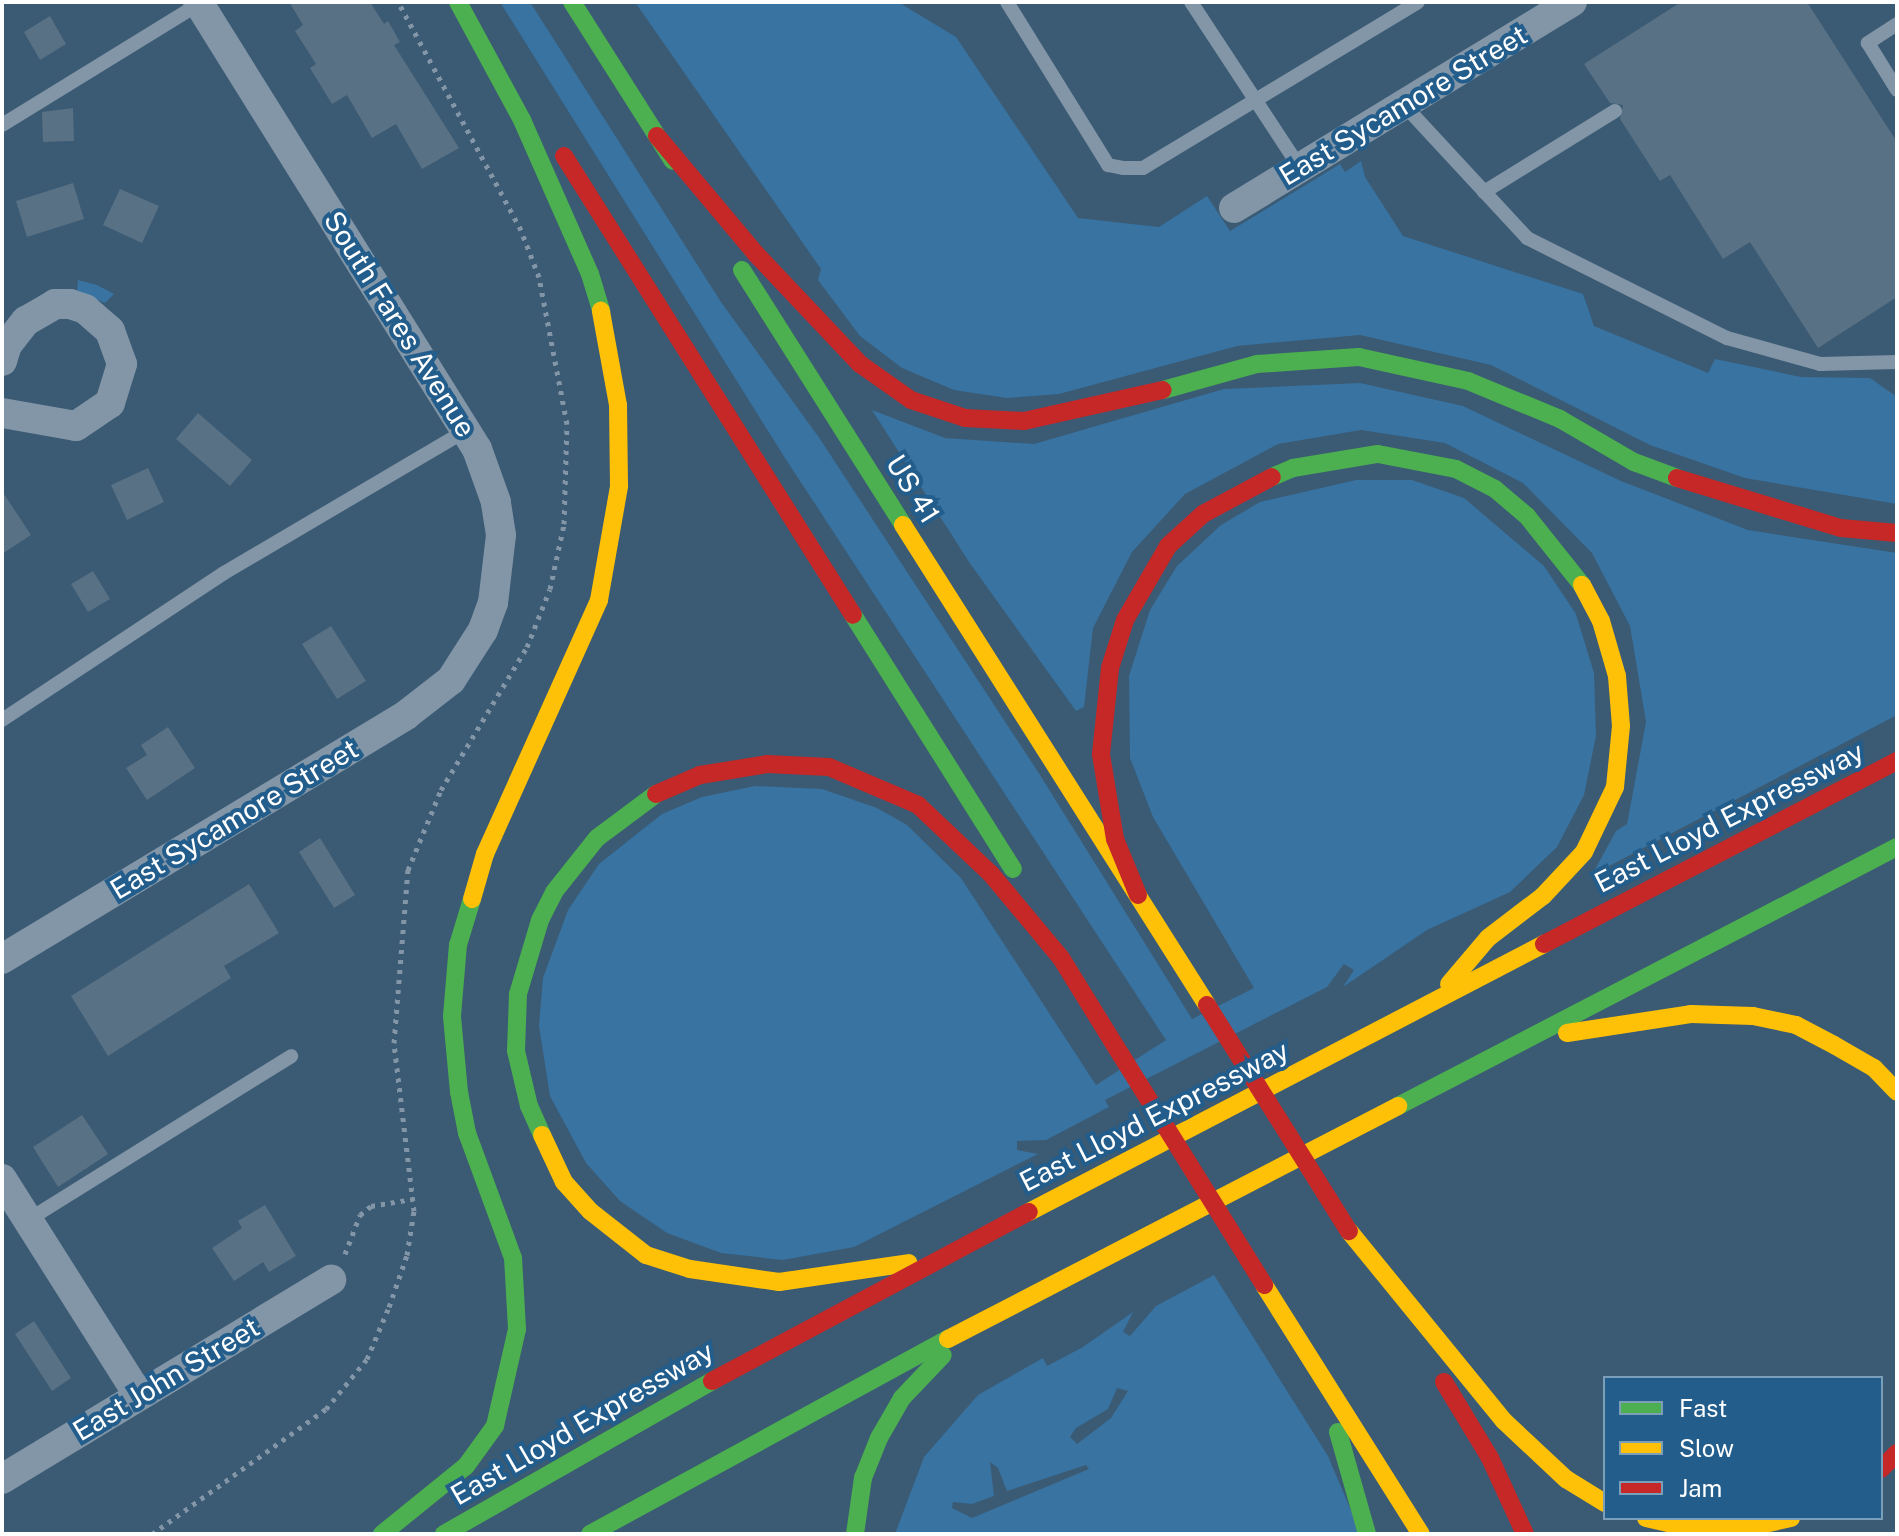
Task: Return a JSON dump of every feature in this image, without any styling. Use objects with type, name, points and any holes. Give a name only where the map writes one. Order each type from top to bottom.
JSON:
[{"type":"highway","points":[[382,1534],[466,1466],[495,1426],[507,1375],[517,1329],[513,1258],[467,1133],[459,1092],[452,1016],[458,945],[485,854],[599,600],[619,486],[618,405],[606,330],[590,274],[522,120],[458,2]]},
{"type":"highway","points":[[467,2],[1023,885],[1121,1055]]},
{"type":"highway","name":"US 41","points":[[572,2],[1483,1446],[1525,1534]]},
{"type":"highway","points":[[657,136],[756,254],[860,364],[911,400],[965,418],[1024,421],[1089,410],[1257,364],[1359,357],[1468,381],[1560,419],[1634,462],[1728,498],[1841,528],[1897,533]]},
{"type":"highway","points":[[1138,895],[1115,839],[1106,798],[1101,754],[1104,710],[1110,668],[1125,620],[1168,546],[1234,495],[1293,468],[1378,454],[1456,469],[1495,489],[1527,516],[1579,580],[1601,621],[1617,676],[1621,726],[1615,787],[1584,852],[1543,896],[1488,938],[1431,1004]]},
{"type":"highway","name":"East Lloyd Expressway","points":[[444,1534],[667,1405],[939,1259],[1897,761]]},
{"type":"highway","points":[[939,1259],[779,1282],[736,1278],[646,1255],[590,1211],[564,1182],[545,1148],[516,1051],[518,994],[526,956],[554,892],[575,862],[638,805],[700,775],[767,764],[829,767],[859,776],[918,805],[991,874],[1061,958],[1421,1534]]},
{"type":"highway","points":[[590,1534],[663,1490],[1897,847]]},
{"type":"highway","points":[[1533,1038],[1691,1014],[1753,1016],[1796,1025],[1821,1038],[1874,1068],[1897,1092]]},
{"type":"highway","points":[[1349,1231],[1504,1421],[1566,1479],[1603,1502]]},
{"type":"highway","points":[[855,1534],[863,1478],[902,1398],[931,1365],[985,1321]]},
{"type":"highway","points":[[1304,1349],[1344,1448],[1367,1534]]},
{"type":"highway","points":[[1655,1520],[1694,1529],[1746,1528],[1782,1520]]},
{"type":"street","name":"East Sycamore Street","points":[[1234,208],[1572,2]]},
{"type":"street","name":"South Fares Avenue","points":[[199,3],[467,429],[488,476],[501,535],[493,603],[459,669]]},
{"type":"street","points":[[2,361],[7,345],[26,321],[55,304],[70,304],[85,309],[110,331],[122,364],[110,403],[76,426],[2,413]]},
{"type":"street","name":"East Sycamore Street","points":[[2,959],[406,715],[459,669]]},
{"type":"street","points":[[12,1203],[138,1394]]},
{"type":"street","name":"East John Street","points":[[2,1479],[331,1280]]},
{"type":"lane","points":[[1007,2],[1108,165],[1143,168],[1418,2]]},
{"type":"lane","points":[[1191,2],[1300,168]]},
{"type":"lane","points":[[2,125],[199,3]]},
{"type":"lane","points":[[1897,24],[1868,43],[1897,90]]},
{"type":"lane","points":[[1404,105],[1527,238],[1727,338],[1812,363],[1897,362]]},
{"type":"lane","points":[[1484,192],[1615,111]]},
{"type":"lane","points":[[2,720],[224,573],[467,429]]},
{"type":"lane","points":[[12,1203],[291,1056]]},
{"type":"path","points":[[152,1534],[326,1409],[367,1359],[407,1255],[413,1199],[394,1043],[404,887],[441,790],[512,676],[540,617],[564,524],[569,457],[554,342],[528,246],[398,2]]},
{"type":"path","points":[[331,1280],[360,1215],[371,1206],[413,1199]]},
{"type":"shaded area","points":[[500,2],[530,2],[721,302],[820,439],[1040,775],[1192,1019],[1254,988],[1153,817],[1130,758],[1129,676],[1150,610],[1177,566],[1221,525],[1260,502],[1356,480],[1412,480],[1464,498],[1544,566],[1576,614],[1594,673],[1596,736],[1584,795],[1557,847],[1510,892],[1427,930],[1343,987],[1354,970],[1344,964],[1327,987],[1105,1100],[1109,1107],[1046,1140],[1017,1141],[1017,1150],[1038,1154],[854,1247],[783,1260],[721,1253],[667,1233],[620,1201],[586,1163],[550,1096],[539,1026],[543,978],[568,910],[599,864],[662,814],[702,797],[755,786],[822,789],[877,808],[907,825],[961,878],[1096,1085],[1166,1040],[785,458]]},
{"type":"shaded area","points":[[635,2],[898,2],[956,37],[1078,218],[1159,227],[1207,196],[1230,231],[1340,164],[1345,172],[1361,161],[1365,177],[1403,236],[1583,294],[1594,326],[1708,373],[1715,359],[1801,377],[1870,378],[1897,397],[1897,504],[1745,478],[1650,445],[1491,365],[1360,335],[1237,346],[1059,394],[1007,398],[954,390],[902,368],[860,336],[818,280],[821,269]]},
{"type":"shaded area","points":[[78,280],[114,294],[105,303],[77,292]]},
{"type":"shaded area","points":[[1360,383],[1463,406],[1621,481],[1748,530],[1897,553],[1897,715],[1592,875],[1616,831],[1627,824],[1646,722],[1630,626],[1592,553],[1523,483],[1445,443],[1361,430],[1278,444],[1185,494],[1132,552],[1093,628],[1084,707],[1076,711],[969,562],[872,410],[945,438],[1034,444],[1224,389]]},
{"type":"shaded area","points":[[1214,1275],[1328,1456],[1361,1534],[895,1534],[924,1457],[978,1395],[1043,1358],[1047,1366],[1083,1347],[1133,1312],[1123,1332],[1130,1336],[1156,1306]],"holes":[[[1117,1388],[1128,1391],[1111,1418],[1077,1444],[1070,1437],[1076,1428],[1108,1409]],[[990,1462],[998,1468],[1007,1491],[1086,1465],[1089,1469],[972,1518],[952,1508],[953,1502],[972,1504],[994,1496]]]},
{"type":"building","points":[[289,2],[370,2],[384,24],[388,21],[400,42],[394,45],[459,148],[422,169],[396,124],[372,138],[347,95],[332,104],[310,68],[316,64],[295,31],[303,25]]},
{"type":"building","points":[[1681,2],[1807,2],[1897,142],[1897,297],[1818,348],[1750,242],[1723,259],[1670,175],[1660,181],[1620,119],[1623,105],[1610,103],[1584,64]]},
{"type":"building","points":[[50,16],[66,44],[40,60],[24,32]]},
{"type":"building","points":[[73,108],[74,141],[43,142],[42,112]]},
{"type":"building","points":[[73,183],[84,219],[27,237],[16,201]]},
{"type":"building","points":[[120,189],[159,206],[142,243],[103,225]]},
{"type":"building","points":[[198,413],[252,460],[230,486],[176,439]]},
{"type":"building","points":[[148,468],[164,502],[127,520],[111,485]]},
{"type":"building","points":[[2,491],[31,535],[2,554]]},
{"type":"building","points":[[93,571],[110,599],[88,612],[71,584]]},
{"type":"building","points":[[331,626],[366,681],[337,699],[302,644]]},
{"type":"building","points":[[168,727],[195,768],[147,800],[126,768],[147,755],[141,745]]},
{"type":"building","points":[[320,838],[355,895],[334,908],[299,852]]},
{"type":"building","points":[[249,884],[279,933],[224,966],[231,978],[108,1056],[71,996]]},
{"type":"building","points":[[82,1115],[108,1154],[58,1187],[33,1147]]},
{"type":"building","points":[[265,1205],[296,1256],[269,1272],[263,1262],[234,1281],[212,1248],[242,1228],[238,1221]]},
{"type":"building","points":[[34,1321],[71,1378],[52,1391],[15,1334]]},
{"type":"traffic: fast","points":[[458,2],[522,120],[590,274],[601,311]]},
{"type":"traffic: fast","points":[[572,2],[673,161]]},
{"type":"traffic: fast","points":[[742,270],[903,525]]},
{"type":"traffic: fast","points":[[1163,390],[1257,364],[1359,357],[1468,381],[1560,419],[1634,462],[1677,478]]},
{"type":"traffic: fast","points":[[1272,477],[1293,468],[1378,454],[1456,469],[1495,489],[1527,516],[1582,585]]},
{"type":"traffic: fast","points":[[853,615],[1013,869]]},
{"type":"traffic: fast","points":[[542,1135],[529,1106],[516,1051],[518,994],[540,920],[554,892],[597,838],[656,794]]},
{"type":"traffic: fast","points":[[1398,1106],[1897,847]]},
{"type":"traffic: fast","points":[[382,1534],[466,1466],[495,1426],[517,1329],[513,1258],[467,1133],[459,1092],[452,1016],[458,945],[472,899]]},
{"type":"traffic: fast","points":[[590,1534],[948,1339]]},
{"type":"traffic: fast","points":[[855,1534],[863,1478],[879,1438],[902,1398],[943,1355]]},
{"type":"traffic: fast","points":[[444,1534],[712,1381]]},
{"type":"traffic: fast","points":[[1338,1432],[1367,1534]]},
{"type":"traffic: slow","points":[[472,899],[485,854],[599,600],[619,486],[618,405],[601,311]]},
{"type":"traffic: slow","points":[[903,525],[1207,1005]]},
{"type":"traffic: slow","points":[[1449,984],[1488,938],[1543,896],[1584,852],[1615,787],[1621,726],[1617,676],[1601,621],[1582,585]]},
{"type":"traffic: slow","points":[[1029,1212],[1544,944]]},
{"type":"traffic: slow","points":[[1567,1033],[1691,1014],[1753,1016],[1796,1025],[1834,1045],[1874,1068],[1897,1092]]},
{"type":"traffic: slow","points":[[948,1339],[1398,1106]]},
{"type":"traffic: slow","points":[[542,1135],[564,1182],[590,1211],[646,1255],[690,1269],[779,1282],[909,1263]]},
{"type":"traffic: slow","points":[[1349,1231],[1504,1421],[1566,1479],[1603,1502]]},
{"type":"traffic: slow","points":[[1264,1285],[1421,1534]]},
{"type":"traffic: slow","points":[[1655,1520],[1694,1529],[1746,1528],[1782,1520]]},
{"type":"traffic: jam","points":[[657,136],[756,254],[860,364],[911,400],[965,418],[1024,421],[1163,390]]},
{"type":"traffic: jam","points":[[564,156],[853,615]]},
{"type":"traffic: jam","points":[[1138,895],[1115,839],[1101,754],[1110,668],[1125,620],[1168,546],[1203,514],[1272,477]]},
{"type":"traffic: jam","points":[[1677,478],[1841,528],[1897,533]]},
{"type":"traffic: jam","points":[[1544,944],[1897,761]]},
{"type":"traffic: jam","points":[[656,794],[700,775],[767,764],[829,767],[918,805],[991,874],[1061,958],[1121,1055]]},
{"type":"traffic: jam","points":[[1207,1005],[1349,1231]]},
{"type":"traffic: jam","points":[[1121,1055],[1264,1285]]},
{"type":"traffic: jam","points":[[712,1381],[1029,1212]]},
{"type":"traffic: jam","points":[[1444,1382],[1490,1458],[1525,1534]]},
{"type":"traffic: jam","points":[[1883,1467],[1897,1453]]}]
